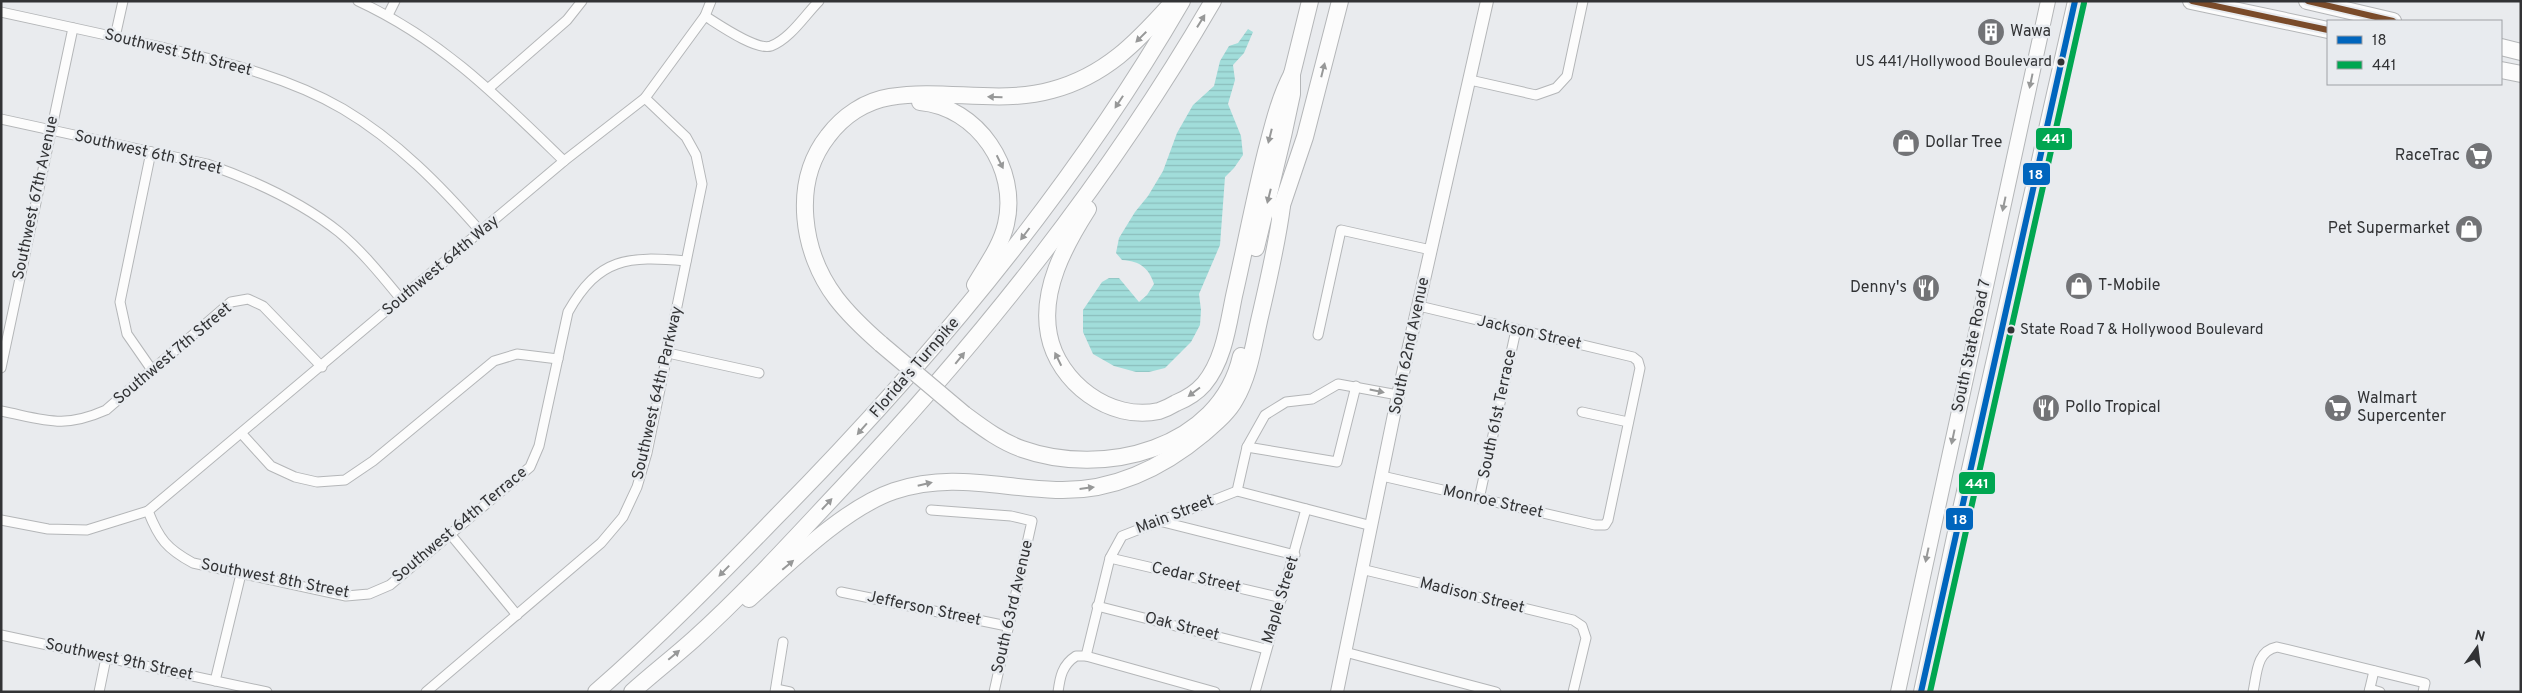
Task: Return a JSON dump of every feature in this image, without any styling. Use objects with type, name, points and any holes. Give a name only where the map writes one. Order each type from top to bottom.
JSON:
[{"type":"highway","points":[[1174,1],[1140,39],[1113,62],[1085,78],[1052,90],[1009,97],[890,97],[864,105],[849,114],[833,130],[818,148],[809,171],[805,192],[805,217],[809,241],[818,265],[836,298],[1003,441],[1042,455],[1075,460],[1120,458],[1155,448],[1185,433],[1218,402],[1237,372],[1266,245],[1282,206],[1305,137],[1340,1]]},
{"type":"highway","name":"Florida's Turnpike","points":[[596,692],[653,642],[854,438],[952,326],[1023,236],[1078,161],[1182,1]]},
{"type":"highway","name":"Florida's Turnpike","points":[[632,692],[694,638],[790,544],[957,362],[1046,252],[1146,107],[1213,1]]},
{"type":"highway","points":[[968,410],[1017,438],[1057,449],[1087,451],[1120,447],[1156,437],[1184,424],[1204,406],[1217,389],[1227,367],[1283,136],[1292,94],[1292,74],[1310,1]]},
{"type":"highway","points":[[2191,1],[2327,30]]},
{"type":"highway","points":[[2307,1],[2338,5],[2390,20]]},
{"type":"highway","points":[[2311,26],[2327,20],[2338,5]]},
{"type":"highway","points":[[2502,47],[2521,52]]},
{"type":"highway","points":[[2502,70],[2521,74]]},
{"type":"highway","points":[[1146,107],[1114,169],[1083,217],[1059,260],[1048,312],[1049,335],[1057,358],[1072,382],[1091,396],[1116,407],[1136,412],[1159,411],[1184,400],[1203,386],[1216,366],[1230,318],[1272,126],[1282,92],[1292,74]]},
{"type":"highway","points":[[885,341],[842,289],[821,247],[814,225],[812,200],[814,179],[822,156],[842,127],[873,108],[892,102],[930,103],[964,117],[994,148],[1005,172],[1010,198],[1006,225],[997,248],[952,326]]},
{"type":"highway","points":[[694,638],[729,618],[838,523],[866,504],[893,492],[931,482],[1055,490],[1086,489],[1120,482],[1153,469],[1180,453],[1214,424],[1234,402],[1246,379],[1277,249],[1282,206]]},
{"type":"main road","name":"South State Road 7","points":[[1898,692],[2048,1]]},
{"type":"main road","name":"South State Road 7","points":[[1921,692],[1956,524],[2075,1]]},
{"type":"street","points":[[115,37],[123,1]]},
{"type":"street","points":[[358,1],[388,15],[436,46],[489,88],[564,161]]},
{"type":"street","points":[[388,15],[395,1]]},
{"type":"street","points":[[489,88],[567,20],[582,1]]},
{"type":"street","name":"Southwest 64th Way","points":[[148,511],[322,367],[564,161],[645,98],[705,16],[712,1]]},
{"type":"street","points":[[705,16],[755,45],[769,47],[782,40],[819,1]]},
{"type":"street","name":"South 62nd Avenue","points":[[1337,692],[1398,395],[1487,1]]},
{"type":"street","points":[[1470,80],[1536,94],[1556,88],[1567,76],[1583,1]]},
{"type":"street","name":"Southwest 5th Street","points":[[1,12],[241,66],[301,88],[343,109],[378,133],[440,186],[482,232]]},
{"type":"street","name":"Southwest 67th Avenue","points":[[1,368],[73,28]]},
{"type":"street","name":"Southwest 64th Parkway","points":[[426,692],[601,543],[623,517],[637,487],[647,453],[702,184],[696,155],[686,137],[645,98]]},
{"type":"street","name":"Southwest 6th Street","points":[[1,119],[207,164],[239,175],[289,199],[338,232],[366,258],[401,299]]},
{"type":"street","points":[[151,152],[120,302],[127,334],[152,370]]},
{"type":"street","points":[[1318,335],[1341,230],[1431,250]]},
{"type":"street","name":"Southwest 64th Terrace","points":[[369,594],[390,585],[452,535],[530,467],[539,446],[568,312],[579,293],[595,277],[616,263],[644,258],[686,261]]},
{"type":"street","name":"Southwest 7th Street","points":[[1,411],[57,422],[84,420],[106,410],[231,302],[248,299],[263,306],[322,367]]},
{"type":"street","name":"Jackson Street","points":[[1419,306],[1633,357],[1638,361],[1640,368],[1628,422]]},
{"type":"street","name":"South 61st Terrace","points":[[1479,499],[1516,330]]},
{"type":"street","points":[[668,353],[759,373]]},
{"type":"street","points":[[242,434],[271,466],[295,477],[316,482],[345,480],[373,462],[494,361],[517,354],[558,359]]},
{"type":"street","points":[[1372,526],[1237,491],[1247,447],[1265,415],[1286,402],[1312,399],[1338,384],[1398,395]]},
{"type":"street","points":[[1247,447],[1337,462],[1356,386]]},
{"type":"street","points":[[1582,412],[1628,422]]},
{"type":"street","name":"Monroe Street","points":[[1382,476],[1595,525],[1605,525],[1628,422]]},
{"type":"street","name":"Main Street","points":[[1086,656],[1110,558],[1122,536],[1237,491]]},
{"type":"street","name":"Maple Street","points":[[1255,692],[1295,555],[1306,509]]},
{"type":"street","name":"South 63rd Avenue","points":[[931,510],[1011,516],[1032,521],[994,692]]},
{"type":"street","points":[[1,520],[48,529],[87,530],[148,511]]},
{"type":"street","name":"Southwest 8th Street","points":[[148,511],[156,533],[172,552],[193,563],[346,596],[369,594]]},
{"type":"street","points":[[1158,521],[1295,555]]},
{"type":"street","points":[[452,535],[518,615]]},
{"type":"street","name":"Cedar Street","points":[[1110,558],[1282,598]]},
{"type":"street","name":"Madison Street","points":[[1361,569],[1572,620],[1582,626],[1586,638],[1573,692]]},
{"type":"street","points":[[216,680],[241,574]]},
{"type":"street","name":"Jefferson Street","points":[[841,592],[1008,626]]},
{"type":"street","name":"Oak Street","points":[[1097,606],[1266,649]]},
{"type":"street","name":"Southwest 9th Street","points":[[1,635],[267,692]]},
{"type":"street","points":[[783,642],[775,690],[790,692]]},
{"type":"street","points":[[2254,692],[2261,656],[2267,649],[2277,647],[2374,671],[2424,687]]},
{"type":"street","points":[[1345,652],[1457,687],[1496,692]]},
{"type":"street","points":[[1058,692],[1059,679],[1064,666],[1076,656],[1086,656],[1215,692]]},
{"type":"street","points":[[99,692],[106,658]]},
{"type":"street","points":[[2374,671],[2370,690],[2380,692]]},
{"type":"water","points":[[1248,29],[1253,32],[1244,53],[1233,65],[1235,80],[1228,104],[1241,136],[1243,155],[1225,177],[1220,245],[1199,294],[1200,325],[1191,342],[1165,368],[1149,372],[1136,372],[1114,366],[1093,354],[1083,332],[1083,310],[1102,282],[1109,278],[1119,278],[1139,302],[1147,295],[1154,284],[1143,266],[1122,260],[1116,253],[1119,238],[1163,171],[1177,133],[1193,105],[1214,86],[1220,61],[1229,46],[1238,43]]},
{"type":"transit line","name":"18","points":[[1921,692],[2075,1]]},
{"type":"transit line","name":"7","points":[[2192,1],[2327,30]]},
{"type":"transit line","name":"7","points":[[2308,1],[2389,20]]},
{"type":"transit line","name":"441","points":[[1930,692],[2084,3]]},
{"type":"place","name":"Wawa","points":[[1991,32]]},
{"type":"place","name":"US 441/Hollywood Boulevard","points":[[2061,62]]},
{"type":"place","name":"Dollar Tree","points":[[1906,143]]},
{"type":"place","name":"RaceTrac","points":[[2479,156]]},
{"type":"place","name":"Pet Supermarket","points":[[2469,229]]},
{"type":"place","name":"T-Mobile","points":[[2079,286]]},
{"type":"place","name":"Denny's","points":[[1926,288]]},
{"type":"place","name":"State Road 7 & Hollywood Boulevard","points":[[2011,330]]},
{"type":"place","name":"Pollo Tropical","points":[[2046,408]]},
{"type":"place","name":"Walmart Supercenter","points":[[2338,408]]}]
